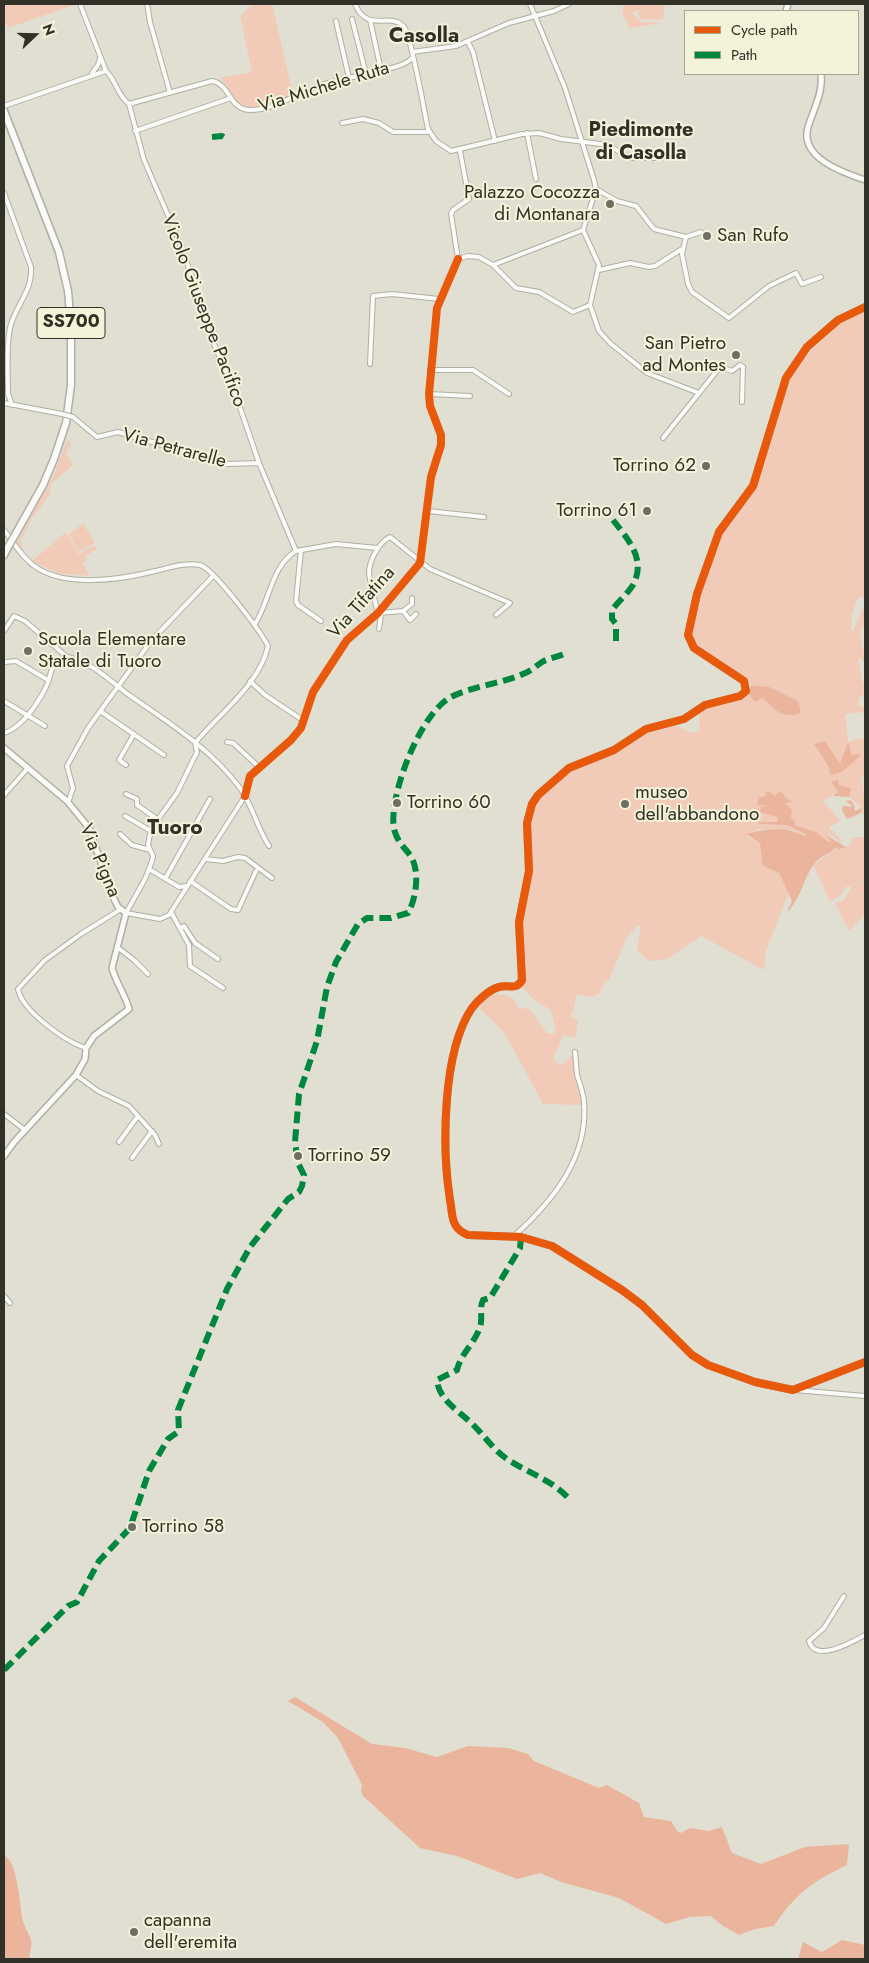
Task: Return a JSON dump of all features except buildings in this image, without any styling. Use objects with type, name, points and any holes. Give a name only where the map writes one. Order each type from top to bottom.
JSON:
[{"type":"highway","name":"SS700","points":[[4,110],[59,252],[68,291],[71,326],[71,385],[66,423],[47,477],[15,535],[6,544],[4,555]]},
{"type":"street","points":[[80,4],[106,71],[111,76],[122,99],[129,104]]},
{"type":"street","points":[[148,4],[150,22],[170,93]]},
{"type":"street","points":[[355,4],[360,14],[370,20],[400,24],[406,30],[430,132],[446,150],[460,151],[495,140],[527,133],[539,133],[561,139],[608,145],[630,158],[661,158]]},
{"type":"street","points":[[530,4],[565,88],[596,189],[583,230],[599,270],[590,305],[596,325],[610,343],[647,373],[699,393]]},
{"type":"street","points":[[412,52],[446,48],[468,42],[534,15],[554,11],[569,4]]},
{"type":"street","points":[[352,20],[366,74]]},
{"type":"street","points":[[370,20],[382,70]]},
{"type":"street","points":[[336,21],[349,78]]},
{"type":"street","points":[[468,42],[473,52],[495,140]]},
{"type":"street","points":[[88,76],[96,70],[100,55]]},
{"type":"street","name":"Via Michele Ruta","points":[[129,104],[212,81],[221,84],[242,109],[272,107],[315,87],[395,67],[412,58]]},
{"type":"street","points":[[4,106],[106,71]]},
{"type":"street","points":[[821,75],[820,96],[807,129],[810,144],[832,167],[865,180]]},
{"type":"street","points":[[135,131],[231,98]]},
{"type":"street","name":"Vicolo Giuseppe Pacifico","points":[[129,104],[144,160],[196,288],[209,332],[235,393],[260,463]]},
{"type":"street","points":[[342,124],[363,119],[379,123],[393,132],[430,132]]},
{"type":"street","points":[[527,133],[536,179]]},
{"type":"street","points":[[460,151],[469,199],[468,202],[453,210],[451,214],[450,221],[458,259],[475,256],[493,265],[516,288],[539,292],[573,312],[590,305]]},
{"type":"street","points":[[596,189],[617,201],[636,206],[654,229],[686,237],[701,232]]},
{"type":"street","points":[[4,194],[31,267],[32,275],[30,286],[10,328],[8,394],[12,405]]},
{"type":"street","points":[[493,265],[583,230]]},
{"type":"street","points":[[686,237],[682,249],[688,284],[692,292],[729,318],[769,286],[796,273],[802,284],[821,277]]},
{"type":"street","points":[[599,270],[630,263],[649,267],[655,266],[682,249]]},
{"type":"street","name":"Via Tifatina","points":[[172,912],[232,812],[245,796],[248,780],[259,767],[291,740],[304,721],[314,692],[347,640],[379,613],[420,563],[434,464],[441,451],[441,439],[430,406],[430,370],[439,299],[458,259]]},
{"type":"street","points":[[370,364],[372,296],[392,294],[439,299]]},
{"type":"street","points":[[865,307],[838,320],[807,347],[792,368],[782,387],[753,486],[719,532],[696,594],[689,625],[690,642],[694,648],[744,681],[746,691],[740,696],[705,705],[684,719],[646,729],[614,750],[569,768],[546,786],[532,804],[527,823],[528,885],[519,922],[522,980],[520,985],[514,987],[497,987],[472,1007],[461,1030],[454,1059],[447,1097],[446,1126],[449,1189],[456,1227],[468,1235],[529,1239],[552,1246],[600,1274],[642,1305],[675,1340],[692,1355],[708,1365],[755,1382],[793,1390],[865,1396]]},
{"type":"street","points":[[663,438],[718,368],[733,371],[740,365],[744,369],[742,402]]},
{"type":"street","points":[[430,370],[473,370],[509,394]]},
{"type":"street","points":[[429,394],[470,396]]},
{"type":"street","name":"Via Petrarelle","points":[[4,403],[73,417],[97,437],[118,432],[227,464],[260,463]]},
{"type":"street","points":[[260,463],[296,551]]},
{"type":"street","points":[[428,510],[484,516]]},
{"type":"street","points":[[4,530],[18,549],[40,570],[52,575],[73,579],[126,578],[187,564],[204,567],[213,576],[255,624],[268,646],[264,662],[250,681],[195,743]]},
{"type":"street","points":[[379,629],[379,613],[369,573],[377,548],[390,537],[420,563],[447,577],[510,603],[496,615]]},
{"type":"street","points":[[6,544],[18,549]]},
{"type":"street","points":[[255,624],[262,613],[282,562],[296,551],[336,544],[377,548]]},
{"type":"street","points":[[301,550],[296,601],[298,605],[321,621]]},
{"type":"street","points":[[68,802],[73,788],[67,771],[69,760],[100,711],[151,641],[213,576]]},
{"type":"street","points":[[379,613],[404,612],[412,604],[412,598]]},
{"type":"street","points":[[404,612],[410,620],[416,614]]},
{"type":"street","points":[[4,630],[14,616],[25,622],[68,657],[101,672],[118,687],[189,736],[217,760],[245,796],[262,835],[269,846]]},
{"type":"street","points":[[4,733],[17,726],[28,714],[47,686],[50,670],[62,659],[68,657]]},
{"type":"street","points":[[4,662],[16,662],[48,680]]},
{"type":"street","points":[[250,681],[265,696],[304,721]]},
{"type":"street","points":[[4,701],[45,726]]},
{"type":"street","points":[[100,711],[164,755]]},
{"type":"street","points":[[126,765],[119,760],[134,734]]},
{"type":"street","points":[[228,742],[233,743],[259,767]]},
{"type":"street","points":[[4,1156],[25,1130],[76,1075],[84,1059],[86,1048],[105,1026],[129,1009],[124,991],[114,976],[112,968],[117,947],[126,913],[149,869],[153,856],[148,845],[150,831],[178,793],[197,752],[195,743]]},
{"type":"street","name":"Via Pigna","points":[[4,748],[68,802],[89,828],[113,897],[126,913]]},
{"type":"street","points":[[4,795],[28,768]]},
{"type":"street","points":[[126,794],[137,799],[137,805],[157,819]]},
{"type":"street","points":[[165,879],[210,799]]},
{"type":"street","points":[[125,816],[150,831]]},
{"type":"street","points":[[120,834],[132,845],[150,850]]},
{"type":"street","points":[[205,858],[223,861],[238,857],[245,858],[272,878]]},
{"type":"street","points":[[149,869],[179,887],[186,886]]},
{"type":"street","points":[[190,881],[231,909],[238,910],[256,871]]},
{"type":"street","points":[[86,1048],[75,1045],[42,1020],[22,1000],[18,989],[45,960],[81,934],[121,909]]},
{"type":"street","points":[[126,913],[160,919],[172,912],[189,946],[190,966],[223,988]]},
{"type":"street","points":[[181,928],[184,926],[195,943],[218,959]]},
{"type":"street","points":[[117,947],[148,974]]},
{"type":"street","points":[[512,1238],[539,1214],[560,1188],[572,1166],[583,1133],[584,1100],[575,1052]]},
{"type":"street","points":[[76,1075],[98,1091],[129,1106],[152,1131],[159,1144]]},
{"type":"street","points":[[4,1114],[25,1130]]},
{"type":"street","points":[[119,1142],[138,1116]]},
{"type":"street","points":[[132,1158],[152,1131]]},
{"type":"street","points":[[4,1296],[10,1303]]},
{"type":"street","points":[[793,1390],[865,1362]]},
{"type":"street","points":[[844,1596],[833,1616],[809,1643],[822,1650],[834,1650],[865,1635]]},
{"type":"shaded area","points":[[4,4],[77,4],[8,28],[4,16]]},
{"type":"shaded area","points":[[254,4],[272,4],[293,94],[264,106],[249,108],[236,102],[220,78],[252,72],[240,16]]},
{"type":"shaded area","points":[[623,4],[665,4],[663,20],[641,19],[638,14],[639,10],[631,13],[642,22],[662,23],[629,28],[626,18],[623,18]]},
{"type":"shaded area","points":[[865,309],[865,599],[860,596],[858,598],[852,613],[851,630],[853,631],[865,604],[865,624],[862,628],[861,637],[865,662],[860,658],[858,660],[864,687],[863,696],[859,698],[859,706],[865,707],[865,712],[845,714],[848,742],[861,738],[865,739],[865,776],[861,778],[865,798],[865,814],[861,813],[862,808],[849,797],[850,788],[831,782],[838,791],[823,801],[841,821],[829,827],[842,841],[839,842],[823,827],[836,843],[829,843],[816,832],[793,825],[790,810],[785,802],[791,802],[767,795],[767,805],[778,820],[777,822],[759,822],[759,824],[787,825],[806,834],[805,836],[794,831],[759,829],[746,836],[760,843],[789,892],[766,951],[764,970],[701,936],[668,959],[649,961],[637,950],[641,927],[638,925],[627,937],[609,980],[605,982],[600,993],[591,997],[577,994],[570,1016],[578,1021],[575,1038],[564,1035],[553,1058],[560,1066],[574,1054],[577,1086],[580,1089],[582,1105],[543,1104],[504,1032],[477,1006],[490,994],[506,995],[514,999],[518,1008],[530,1009],[547,1033],[553,1034],[556,1031],[551,1010],[533,999],[522,986],[526,979],[522,934],[523,915],[531,876],[529,830],[533,807],[547,789],[579,766],[620,750],[650,730],[676,725],[691,733],[700,731],[699,711],[744,698],[749,694],[755,702],[763,698],[771,707],[769,687],[751,685],[698,646],[693,640],[692,622],[705,574],[726,525],[755,489],[786,382],[811,346],[841,321]],"holes":[[[815,744],[841,765],[848,744],[852,755],[859,753],[830,775],[829,767]]]},
{"type":"shaded area","points":[[67,439],[71,443],[66,454],[73,465],[53,482],[49,489],[51,493],[32,518],[20,542],[27,559],[16,544],[54,475]]},
{"type":"shaded area","points":[[83,523],[95,543],[78,552],[69,534]]},
{"type":"shaded area","points":[[66,532],[78,554],[95,545],[97,549],[85,556],[87,560],[83,563],[89,576],[57,573],[32,561]]},
{"type":"shaded area","points":[[751,685],[769,687],[798,701],[801,713],[790,715],[780,713],[763,698],[755,702],[749,694]]},
{"type":"shaded area","points":[[825,741],[840,764],[848,742],[852,755],[859,753],[860,756],[842,772],[830,775],[829,767],[814,744]]},
{"type":"shaded area","points":[[838,780],[839,785],[851,788],[849,797],[833,796],[838,791],[831,782]]},
{"type":"shaded area","points":[[769,791],[775,796],[779,792],[783,793],[792,802],[785,803],[792,810],[791,818],[796,823],[794,825],[816,832],[829,842],[831,841],[827,836],[846,847],[839,849],[835,847],[819,859],[809,871],[796,900],[787,912],[792,901],[779,873],[763,866],[760,843],[746,834],[775,829],[805,836],[806,834],[787,825],[759,824],[759,822],[777,822],[778,820],[777,817],[760,812],[761,807],[767,805],[757,805],[759,797],[766,796],[765,793]]},
{"type":"shaded area","points":[[851,800],[855,811],[862,808],[861,813],[847,819],[842,810],[843,806],[853,807],[846,801]]},
{"type":"shaded area","points":[[865,837],[865,915],[849,931],[835,903],[844,900],[852,886],[845,887],[841,895],[830,902],[814,866],[835,847],[839,849],[852,844],[851,839]]},
{"type":"shaded area","points":[[295,1697],[372,1744],[405,1748],[437,1757],[468,1746],[508,1748],[528,1754],[534,1761],[599,1788],[607,1785],[639,1803],[644,1817],[671,1821],[677,1831],[681,1833],[690,1828],[709,1831],[722,1827],[732,1853],[761,1864],[805,1847],[849,1844],[847,1865],[814,1883],[790,1905],[774,1926],[755,1929],[739,1935],[723,1926],[711,1916],[690,1917],[666,1924],[619,1898],[561,1882],[540,1873],[517,1879],[457,1856],[420,1848],[363,1796],[361,1791],[362,1785],[338,1738],[323,1722],[288,1701]]},
{"type":"shaded area","points":[[4,1855],[13,1867],[16,1876],[23,1921],[31,1942],[30,1959],[4,1959]]},
{"type":"shaded area","points":[[842,1940],[865,1945],[865,1959],[798,1959],[803,1942],[822,1952]]},
{"type":"marked path","points":[[212,137],[222,136],[227,139]]},
{"type":"marked path","points":[[613,520],[629,541],[638,565],[634,583],[612,610],[612,619],[616,624],[616,646]]},
{"type":"marked path","points":[[4,1670],[68,1606],[77,1602],[99,1561],[130,1528],[149,1471],[168,1439],[179,1431],[178,1410],[227,1289],[250,1247],[288,1199],[299,1192],[302,1186],[304,1175],[298,1163],[295,1142],[299,1094],[317,1041],[327,987],[336,962],[358,924],[367,918],[391,918],[408,913],[414,899],[415,868],[410,855],[400,843],[395,833],[393,815],[401,777],[418,737],[439,706],[451,697],[528,672],[545,661],[564,654]]},
{"type":"marked path","points":[[521,1237],[520,1248],[490,1298],[483,1300],[481,1324],[478,1333],[462,1358],[457,1370],[437,1380],[438,1386],[444,1398],[501,1454],[556,1487],[570,1500]]},
{"type":"cycle path","points":[[245,796],[250,776],[291,740],[301,728],[313,692],[347,640],[378,613],[420,563],[431,477],[441,445],[441,435],[430,406],[429,394],[437,308],[458,259]]},
{"type":"cycle path","points":[[865,307],[838,320],[807,347],[786,378],[753,486],[719,532],[697,594],[688,635],[694,648],[744,681],[746,691],[740,696],[705,705],[684,719],[646,729],[614,750],[569,768],[538,795],[532,804],[527,823],[529,871],[519,922],[522,980],[517,985],[502,986],[484,996],[472,1008],[462,1027],[450,1075],[446,1128],[447,1179],[452,1217],[457,1228],[463,1233],[468,1235],[521,1237],[552,1246],[622,1290],[642,1305],[692,1355],[708,1365],[755,1382],[793,1390],[865,1362]]},
{"type":"place","name":"Palazzo Cocozza di Montanara","points":[[610,204]]},
{"type":"place","name":"San Rufo","points":[[707,236]]},
{"type":"place","name":"San Pietro ad Montes","points":[[736,355]]},
{"type":"place","name":"Torrino 62","points":[[706,466]]},
{"type":"place","name":"Torrino 61","points":[[647,511]]},
{"type":"place","name":"Scuola Elementare Statale di Tuoro","points":[[28,651]]},
{"type":"place","name":"Torrino 60","points":[[397,803]]},
{"type":"place","name":"museo dell'abbandono","points":[[625,804]]},
{"type":"place","name":"Torrino 59","points":[[298,1156]]},
{"type":"place","name":"Torrino 58","points":[[132,1527]]},
{"type":"place","name":"capanna dell'eremita","points":[[134,1932]]},
{"type":"district","name":"Casolla","points":[[424,37]]},
{"type":"district","name":"Piedimonte di Casolla","points":[[641,142]]},
{"type":"district","name":"Tuoro","points":[[175,829]]}]
